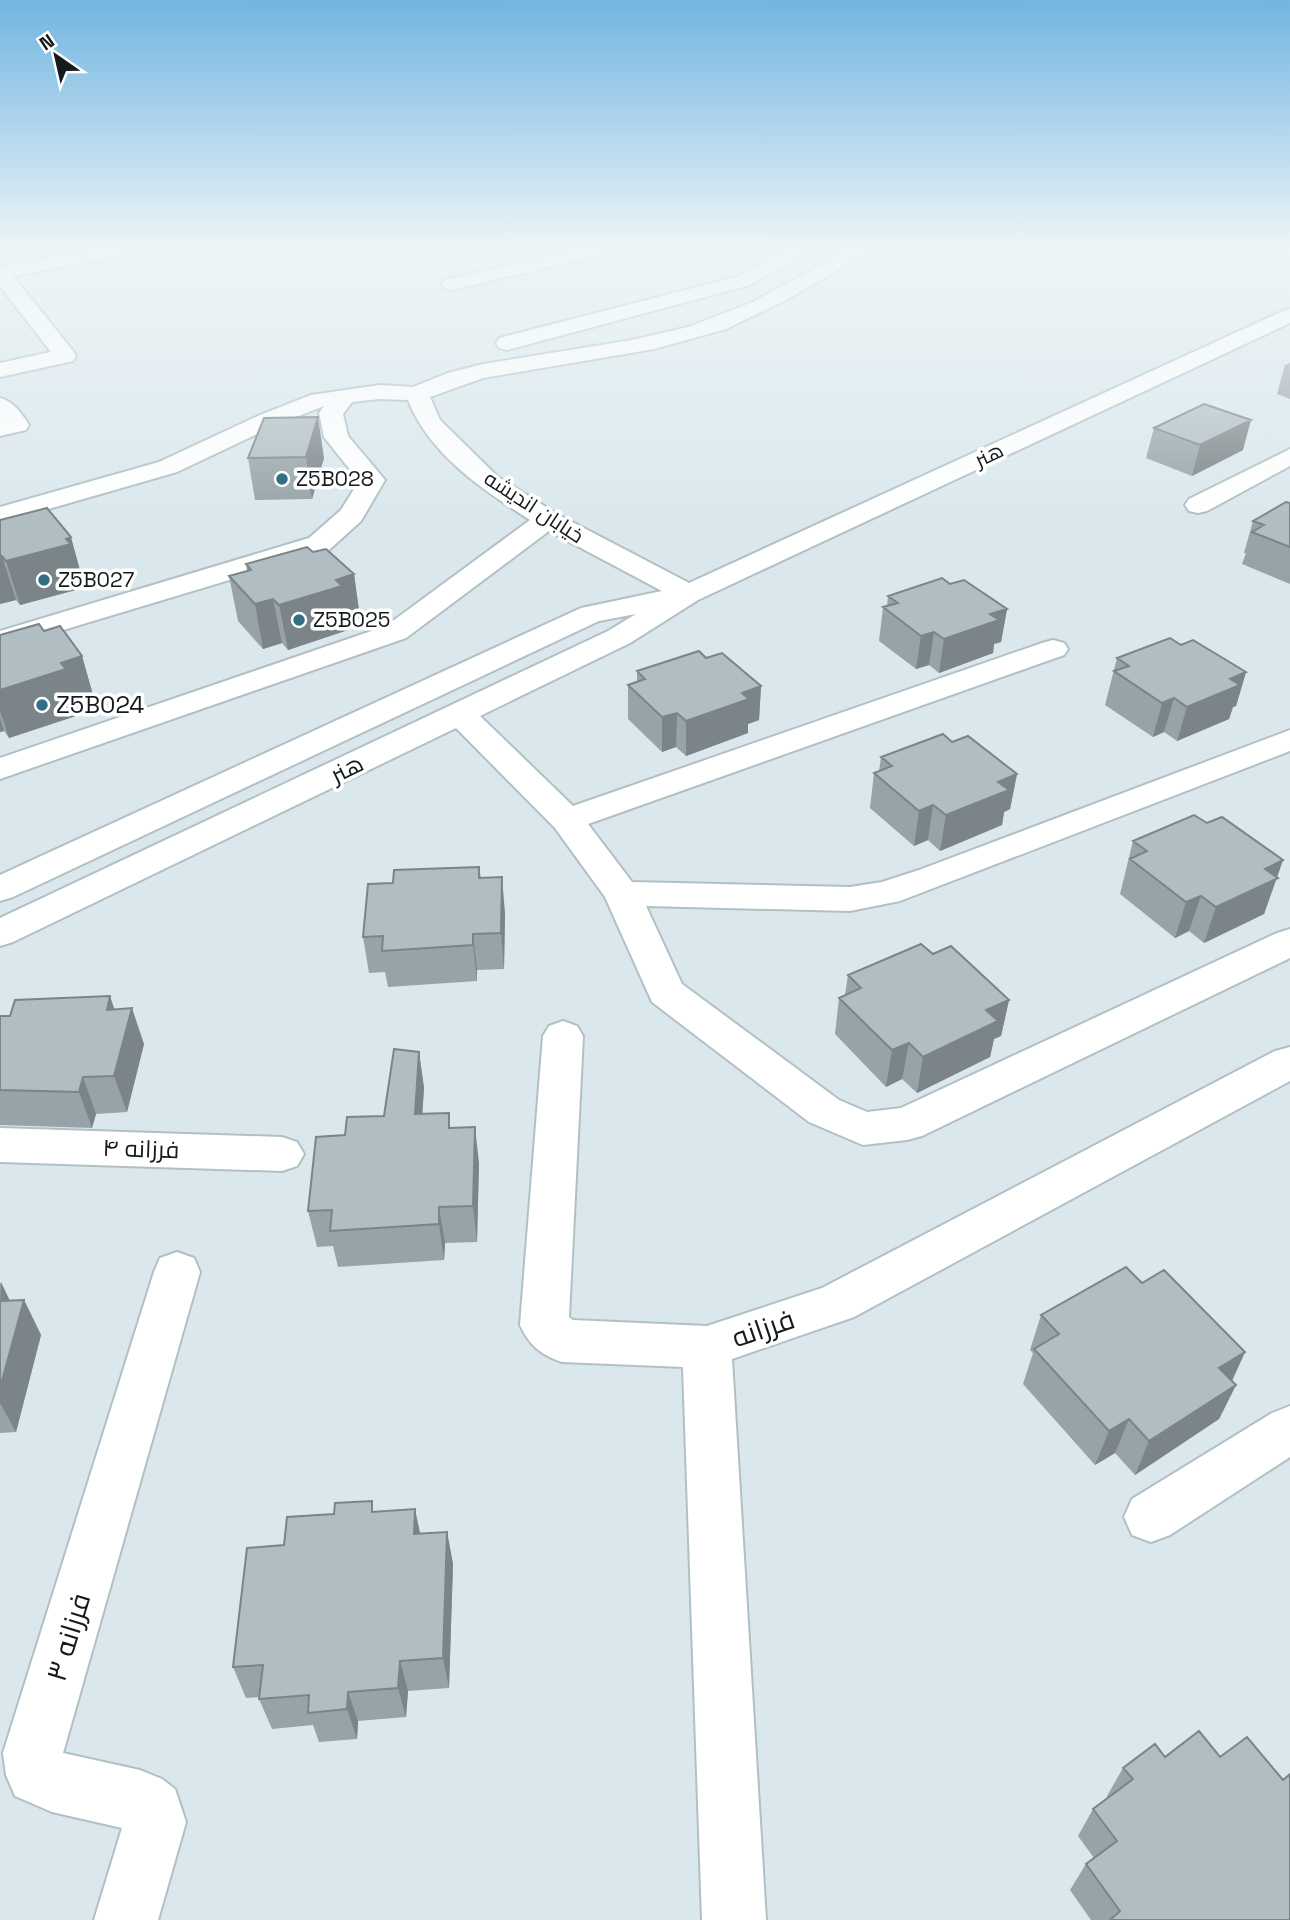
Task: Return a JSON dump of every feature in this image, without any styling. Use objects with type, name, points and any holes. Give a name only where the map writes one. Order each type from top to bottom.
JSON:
[{"type":"street","points":[[0,370],[65,356],[52,340]]},
{"type":"street","points":[[507,343],[520,340]]},
{"type":"street","points":[[0,515],[169,467],[268,419],[320,400],[380,392],[417,394],[436,383],[477,371],[661,340]]},
{"type":"street","name":"هنر","points":[[0,933],[619,637],[688,594],[1237,340]]},
{"type":"street","name":"خیابان اندیشه","points":[[417,394],[429,423],[489,482],[548,520],[688,594]]},
{"type":"street","points":[[0,640],[319,544],[352,516],[372,480],[336,437],[331,413],[345,396]]},
{"type":"street","points":[[0,405],[17,425],[0,429]]},
{"type":"street","points":[[1198,505],[1290,456]]},
{"type":"street","points":[[0,769],[396,632],[445,597],[480,567],[548,520]]},
{"type":"street","name":"هنر","points":[[0,889],[592,614],[688,594]]},
{"type":"street","points":[[567,820],[1053,649]]},
{"type":"street","points":[[460,714],[567,820],[622,894],[666,992],[824,1111],[863,1129],[907,1124],[1290,942]]},
{"type":"street","points":[[622,894],[850,899],[887,892],[932,878],[1290,740]]},
{"type":"street","points":[[563,1036],[544,1325],[562,1341],[707,1347]]},
{"type":"street","name":"فرزانه","points":[[734,1920],[707,1347],[837,1303],[1290,1062]]},
{"type":"street","name":"فرزانه ۴","points":[[0,1145],[282,1154]]},
{"type":"street","name":"فرزانه ۳","points":[[126,1920],[155,1822],[153,1811],[140,1801],[52,1782],[36,1774],[33,1753],[177,1272]]},
{"type":"street","points":[[1151,1517],[1290,1429]]},
{"type":"building","points":[[1204,404],[1251,420],[1200,445],[1154,428]]},
{"type":"building","points":[[318,417],[306,457],[248,458],[264,418]]},
{"type":"building","points":[[1286,502],[1290,503],[1290,547],[1252,532],[1264,525],[1253,521]]},
{"type":"building","points":[[47,508],[71,537],[66,539],[71,544],[6,561],[0,556],[0,520]]},
{"type":"building","points":[[307,547],[313,552],[326,549],[354,574],[336,580],[342,586],[279,605],[273,599],[255,604],[229,576],[251,570],[246,564]]},
{"type":"building","points":[[942,578],[950,584],[964,580],[1007,609],[990,614],[999,620],[944,639],[934,632],[921,636],[883,607],[898,603],[888,596]]},
{"type":"building","points":[[39,624],[44,631],[60,626],[82,656],[61,663],[66,669],[0,690],[0,635]]},
{"type":"building","points":[[1170,638],[1181,645],[1193,640],[1246,672],[1230,679],[1240,685],[1187,707],[1174,698],[1162,703],[1114,671],[1129,666],[1117,658]]},
{"type":"building","points":[[699,651],[706,658],[722,653],[761,686],[742,693],[749,699],[686,721],[677,713],[662,717],[628,685],[645,679],[637,671]]},
{"type":"building","points":[[943,734],[952,742],[968,736],[1017,774],[998,782],[1009,790],[946,815],[933,805],[919,811],[874,773],[892,766],[881,757]]},
{"type":"building","points":[[1194,815],[1207,823],[1222,817],[1283,860],[1265,869],[1278,878],[1216,907],[1201,896],[1186,902],[1130,859],[1147,851],[1133,841]]},
{"type":"building","points":[[479,867],[479,878],[502,877],[501,933],[473,934],[473,945],[382,951],[383,936],[363,937],[368,884],[393,883],[394,870]]},
{"type":"building","points":[[921,944],[933,954],[951,946],[1009,1000],[986,1010],[998,1021],[923,1057],[909,1043],[892,1050],[839,998],[861,988],[848,975]]},
{"type":"building","points":[[110,996],[107,1010],[132,1008],[114,1076],[83,1077],[79,1092],[0,1090],[0,1016],[10,1016],[15,1000]]},
{"type":"building","points":[[394,1049],[419,1052],[415,1114],[449,1113],[449,1128],[475,1127],[473,1206],[439,1207],[439,1224],[330,1231],[332,1210],[308,1211],[316,1137],[345,1135],[347,1117],[384,1116]]},
{"type":"building","points":[[1126,1267],[1142,1283],[1164,1270],[1245,1352],[1219,1368],[1236,1385],[1149,1441],[1129,1419],[1109,1431],[1034,1349],[1059,1334],[1041,1315]]},
{"type":"building","points":[[24,1300],[0,1388],[0,1301]]},
{"type":"building","points":[[372,1501],[372,1512],[415,1509],[414,1534],[447,1532],[443,1658],[400,1661],[398,1688],[348,1692],[347,1709],[308,1713],[309,1695],[259,1699],[263,1665],[233,1667],[247,1548],[284,1545],[287,1517],[334,1514],[335,1503]]},
{"type":"building","points":[[1199,1731],[1220,1757],[1247,1737],[1283,1780],[1290,1774],[1290,1920],[1110,1920],[1120,1911],[1086,1864],[1117,1841],[1093,1809],[1133,1779],[1123,1768],[1155,1744],[1165,1757]]},
{"type":"place","name":"Z5B028","points":[[282,479]]},
{"type":"place","name":"Z5B027","points":[[44,580]]},
{"type":"place","name":"Z5B025","points":[[299,620]]},
{"type":"place","name":"Z5B024","points":[[42,705]]}]
